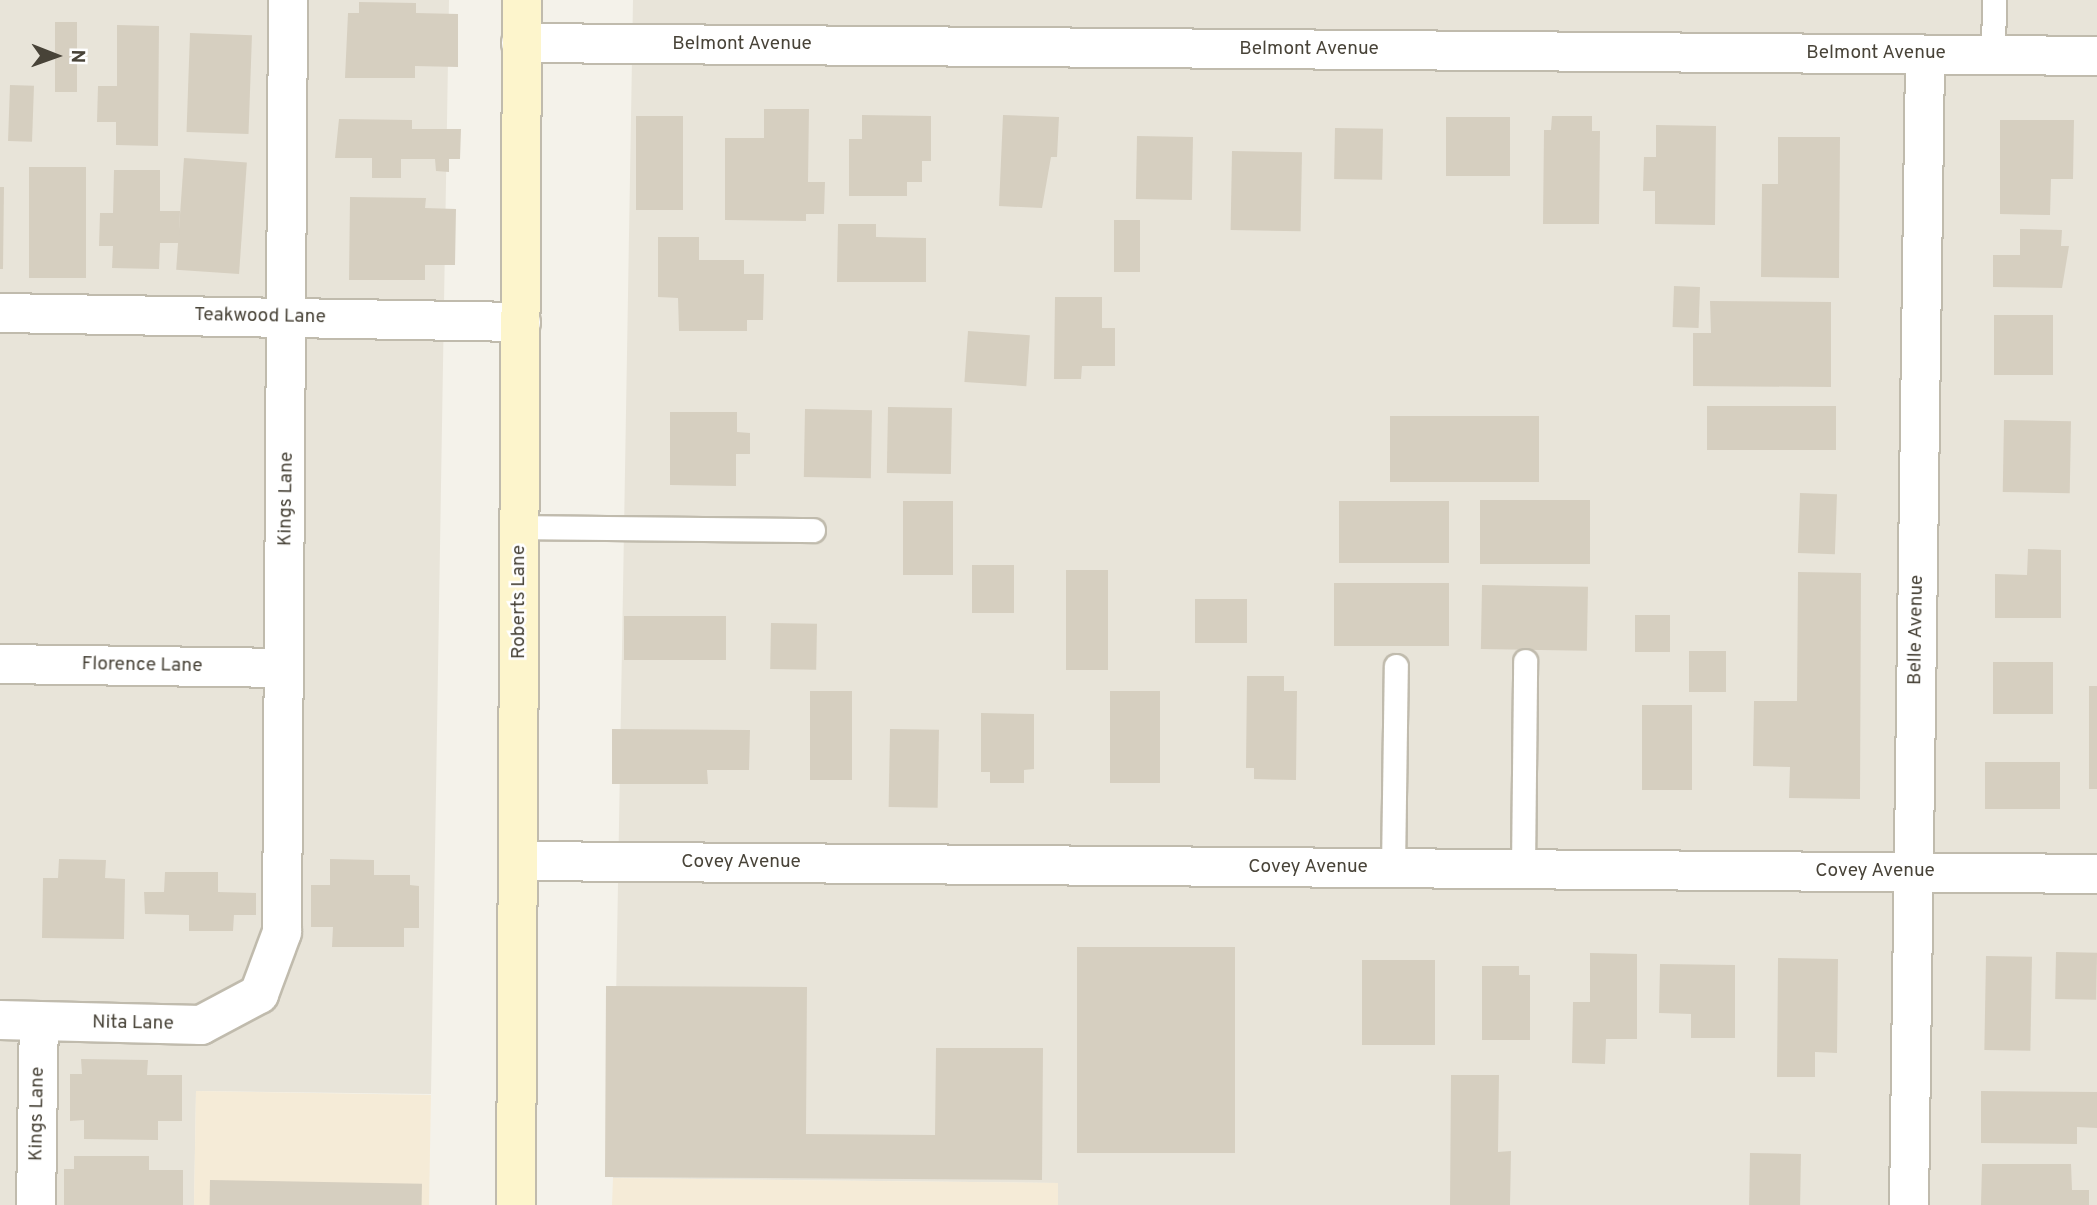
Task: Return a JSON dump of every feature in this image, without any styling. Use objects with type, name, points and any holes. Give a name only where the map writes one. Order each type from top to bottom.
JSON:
[{"type":"main road","name":"Roberts Lane","points":[[516,1205],[520,861],[522,0]]},
{"type":"street","name":"Kings Lane","points":[[259,994],[282,932],[290,317],[288,0]]},
{"type":"street","name":"Belmont Avenue","points":[[521,43],[2097,56]]},
{"type":"street","name":"Belle Avenue","points":[[1909,1205],[1925,55]]},
{"type":"street","name":"Teakwood Lane","points":[[0,313],[521,323]]},
{"type":"street","name":"Florence Lane","points":[[0,664],[284,668]]},
{"type":"street","name":"Covey Avenue","points":[[520,861],[2097,874]]},
{"type":"street","name":"Nita Lane","points":[[0,1020],[201,1025],[259,994]]},
{"type":"street","name":"Kings Lane","points":[[36,1205],[39,1022]]},
{"type":"lane","points":[[1993,55],[1994,0]]},
{"type":"lane","points":[[521,527],[813,530]]},
{"type":"lane","points":[[1523,869],[1525,661]]},
{"type":"lane","points":[[1393,869],[1396,666]]},
{"type":"shaded area","points":[[0,0],[449,0],[431,1094],[196,1091],[194,1205],[0,1205]]},
{"type":"shaded area","points":[[633,0],[2097,0],[2097,1205],[1058,1205],[1058,1183],[613,1178]]},
{"type":"shaded area","points":[[196,1091],[431,1095],[429,1205],[194,1205]]},
{"type":"shaded area","points":[[613,1178],[1058,1183],[1058,1205],[612,1205]]},
{"type":"building","points":[[359,2],[416,3],[416,13],[458,14],[458,67],[415,66],[415,78],[345,78],[348,13],[359,13]]},
{"type":"building","points":[[55,22],[77,22],[77,92],[55,92]]},
{"type":"building","points":[[117,25],[159,26],[158,146],[116,145],[116,122],[97,122],[98,86],[117,86]]},
{"type":"building","points":[[190,33],[252,35],[249,134],[187,132]]},
{"type":"building","points":[[10,85],[34,86],[32,142],[8,141]]},
{"type":"building","points":[[764,109],[809,109],[808,182],[825,182],[824,214],[806,214],[806,221],[725,220],[725,138],[764,138]]},
{"type":"building","points":[[862,115],[931,116],[931,161],[922,161],[922,182],[907,182],[907,196],[849,196],[849,139],[862,139]]},
{"type":"building","points":[[1003,115],[1059,117],[1057,157],[1051,157],[1042,208],[999,206]]},
{"type":"building","points":[[636,116],[683,116],[683,210],[636,210]]},
{"type":"building","points":[[1552,116],[1592,116],[1592,131],[1600,131],[1599,224],[1543,224],[1544,130],[1551,130]]},
{"type":"building","points":[[1446,117],[1510,117],[1510,176],[1446,176]]},
{"type":"building","points":[[339,119],[412,120],[412,129],[461,129],[460,159],[449,159],[449,172],[436,171],[435,159],[401,159],[401,178],[372,178],[372,158],[335,158]]},
{"type":"building","points":[[2000,120],[2074,120],[2073,179],[2051,179],[2050,215],[2000,214]]},
{"type":"building","points":[[1656,125],[1716,126],[1715,225],[1655,224],[1655,191],[1643,191],[1644,157],[1656,157]]},
{"type":"building","points":[[1335,128],[1383,129],[1382,180],[1334,179]]},
{"type":"building","points":[[1137,136],[1193,137],[1192,200],[1136,199]]},
{"type":"building","points":[[1778,137],[1840,137],[1839,278],[1761,277],[1762,184],[1778,184]]},
{"type":"building","points":[[1232,151],[1302,152],[1301,231],[1231,230]]},
{"type":"building","points":[[184,158],[247,162],[239,274],[176,270]]},
{"type":"building","points":[[29,167],[86,167],[86,278],[29,278]]},
{"type":"building","points":[[114,170],[160,170],[160,211],[180,211],[179,243],[160,243],[159,269],[112,268],[113,246],[99,246],[100,213],[113,213]]},
{"type":"building","points":[[0,187],[4,187],[3,269],[0,269]]},
{"type":"building","points":[[350,197],[426,198],[425,208],[456,209],[455,265],[425,265],[425,280],[349,280]]},
{"type":"building","points":[[1114,220],[1140,220],[1140,272],[1114,272]]},
{"type":"building","points":[[838,224],[876,224],[876,237],[926,238],[926,282],[837,282]]},
{"type":"building","points":[[2020,229],[2062,230],[2061,246],[2069,246],[2062,288],[1993,287],[1993,255],[2020,255]]},
{"type":"building","points":[[658,237],[699,237],[699,260],[744,260],[744,274],[764,274],[763,320],[747,320],[747,331],[679,331],[678,298],[658,297]]},
{"type":"building","points":[[1674,286],[1700,287],[1699,328],[1673,327]]},
{"type":"building","points":[[1055,297],[1102,297],[1102,328],[1115,328],[1115,366],[1082,366],[1081,379],[1054,379]]},
{"type":"building","points":[[1710,301],[1831,302],[1831,387],[1693,386],[1693,333],[1711,333]]},
{"type":"building","points":[[1994,315],[2053,315],[2053,375],[1994,375]]},
{"type":"building","points":[[968,331],[1030,335],[1026,386],[964,382]]},
{"type":"building","points":[[1707,406],[1836,406],[1836,450],[1707,450]]},
{"type":"building","points":[[888,407],[952,408],[951,474],[887,473]]},
{"type":"building","points":[[805,409],[872,410],[871,478],[804,477]]},
{"type":"building","points":[[670,412],[737,412],[737,432],[750,433],[750,454],[736,454],[736,486],[670,485]]},
{"type":"building","points":[[1390,416],[1539,416],[1539,482],[1390,482]]},
{"type":"building","points":[[2004,420],[2071,421],[2070,493],[2003,492]]},
{"type":"building","points":[[1800,493],[1837,494],[1835,554],[1798,553]]},
{"type":"building","points":[[1480,500],[1590,500],[1590,564],[1480,564]]},
{"type":"building","points":[[903,501],[953,501],[953,575],[903,575]]},
{"type":"building","points":[[1339,501],[1449,501],[1449,563],[1339,563]]},
{"type":"building","points":[[2028,549],[2061,550],[2061,618],[1995,618],[1995,574],[2027,575]]},
{"type":"building","points":[[972,565],[1014,565],[1014,613],[972,613]]},
{"type":"building","points":[[1066,570],[1108,570],[1108,670],[1066,670]]},
{"type":"building","points":[[1798,572],[1861,573],[1860,799],[1789,798],[1790,767],[1753,766],[1754,701],[1797,701]]},
{"type":"building","points":[[1334,583],[1449,583],[1449,646],[1334,646]]},
{"type":"building","points":[[1482,585],[1588,587],[1587,651],[1481,649]]},
{"type":"building","points":[[1195,599],[1247,599],[1247,643],[1195,643]]},
{"type":"building","points":[[1635,615],[1670,615],[1670,652],[1635,652]]},
{"type":"building","points":[[624,616],[726,616],[726,660],[624,660]]},
{"type":"building","points":[[771,623],[817,624],[816,670],[770,669]]},
{"type":"building","points":[[1689,651],[1726,651],[1726,692],[1689,692]]},
{"type":"building","points":[[1993,662],[2053,662],[2053,714],[1993,714]]},
{"type":"building","points":[[1247,676],[1284,676],[1284,691],[1297,691],[1296,780],[1254,779],[1254,768],[1246,768]]},
{"type":"building","points":[[2089,686],[2097,686],[2097,789],[2089,789]]},
{"type":"building","points":[[810,691],[852,691],[852,780],[810,780]]},
{"type":"building","points":[[1110,691],[1160,691],[1160,783],[1110,783]]},
{"type":"building","points":[[1642,705],[1692,705],[1692,790],[1642,790]]},
{"type":"building","points":[[981,713],[1034,714],[1034,769],[1024,770],[1024,783],[990,783],[990,772],[981,772]]},
{"type":"building","points":[[612,729],[750,730],[749,770],[707,770],[708,784],[612,784]]},
{"type":"building","points":[[890,729],[939,730],[938,808],[889,807]]},
{"type":"building","points":[[1985,762],[2060,762],[2060,809],[1985,809]]},
{"type":"building","points":[[59,859],[106,860],[105,878],[125,879],[124,939],[42,938],[43,878],[58,878]]},
{"type":"building","points":[[330,859],[374,860],[374,875],[410,875],[410,885],[419,886],[419,928],[404,928],[404,947],[332,947],[333,927],[311,927],[311,885],[330,885]]},
{"type":"building","points":[[165,872],[218,872],[218,892],[256,893],[256,915],[234,915],[233,931],[189,931],[189,915],[145,914],[144,892],[164,892]]},
{"type":"building","points":[[1077,947],[1235,947],[1235,1153],[1077,1153]]},
{"type":"building","points":[[2056,952],[2097,953],[2096,1000],[2055,999]]},
{"type":"building","points":[[1590,953],[1637,954],[1637,1039],[1606,1039],[1605,1064],[1572,1063],[1573,1002],[1590,1002]]},
{"type":"building","points":[[1986,956],[2032,957],[2030,1051],[1984,1050]]},
{"type":"building","points":[[1778,958],[1838,959],[1837,1053],[1815,1052],[1815,1077],[1777,1077]]},
{"type":"building","points":[[1362,960],[1435,960],[1435,1045],[1362,1045]]},
{"type":"building","points":[[1660,964],[1735,965],[1735,1038],[1691,1038],[1691,1014],[1659,1013]]},
{"type":"building","points":[[1482,966],[1519,966],[1519,975],[1530,975],[1530,1040],[1482,1040]]},
{"type":"building","points":[[606,986],[807,987],[806,1134],[935,1135],[936,1048],[1043,1048],[1042,1180],[605,1177]]},
{"type":"building","points":[[81,1059],[148,1060],[147,1075],[182,1075],[182,1121],[158,1121],[158,1140],[84,1139],[84,1120],[70,1121],[70,1074],[82,1074]]},
{"type":"building","points":[[1451,1075],[1499,1075],[1498,1152],[1511,1151],[1510,1205],[1450,1205]]},
{"type":"building","points":[[1981,1091],[2097,1092],[2097,1128],[2077,1127],[2077,1144],[1981,1143]]},
{"type":"building","points":[[1750,1153],[1801,1154],[1800,1205],[1749,1205]]},
{"type":"building","points":[[74,1156],[149,1156],[149,1170],[183,1170],[183,1205],[64,1205],[64,1169],[74,1169]]},
{"type":"building","points":[[1982,1164],[2071,1164],[2072,1190],[2089,1190],[2089,1205],[1981,1205]]},
{"type":"building","points":[[210,1180],[422,1184],[422,1205],[210,1205]]}]
